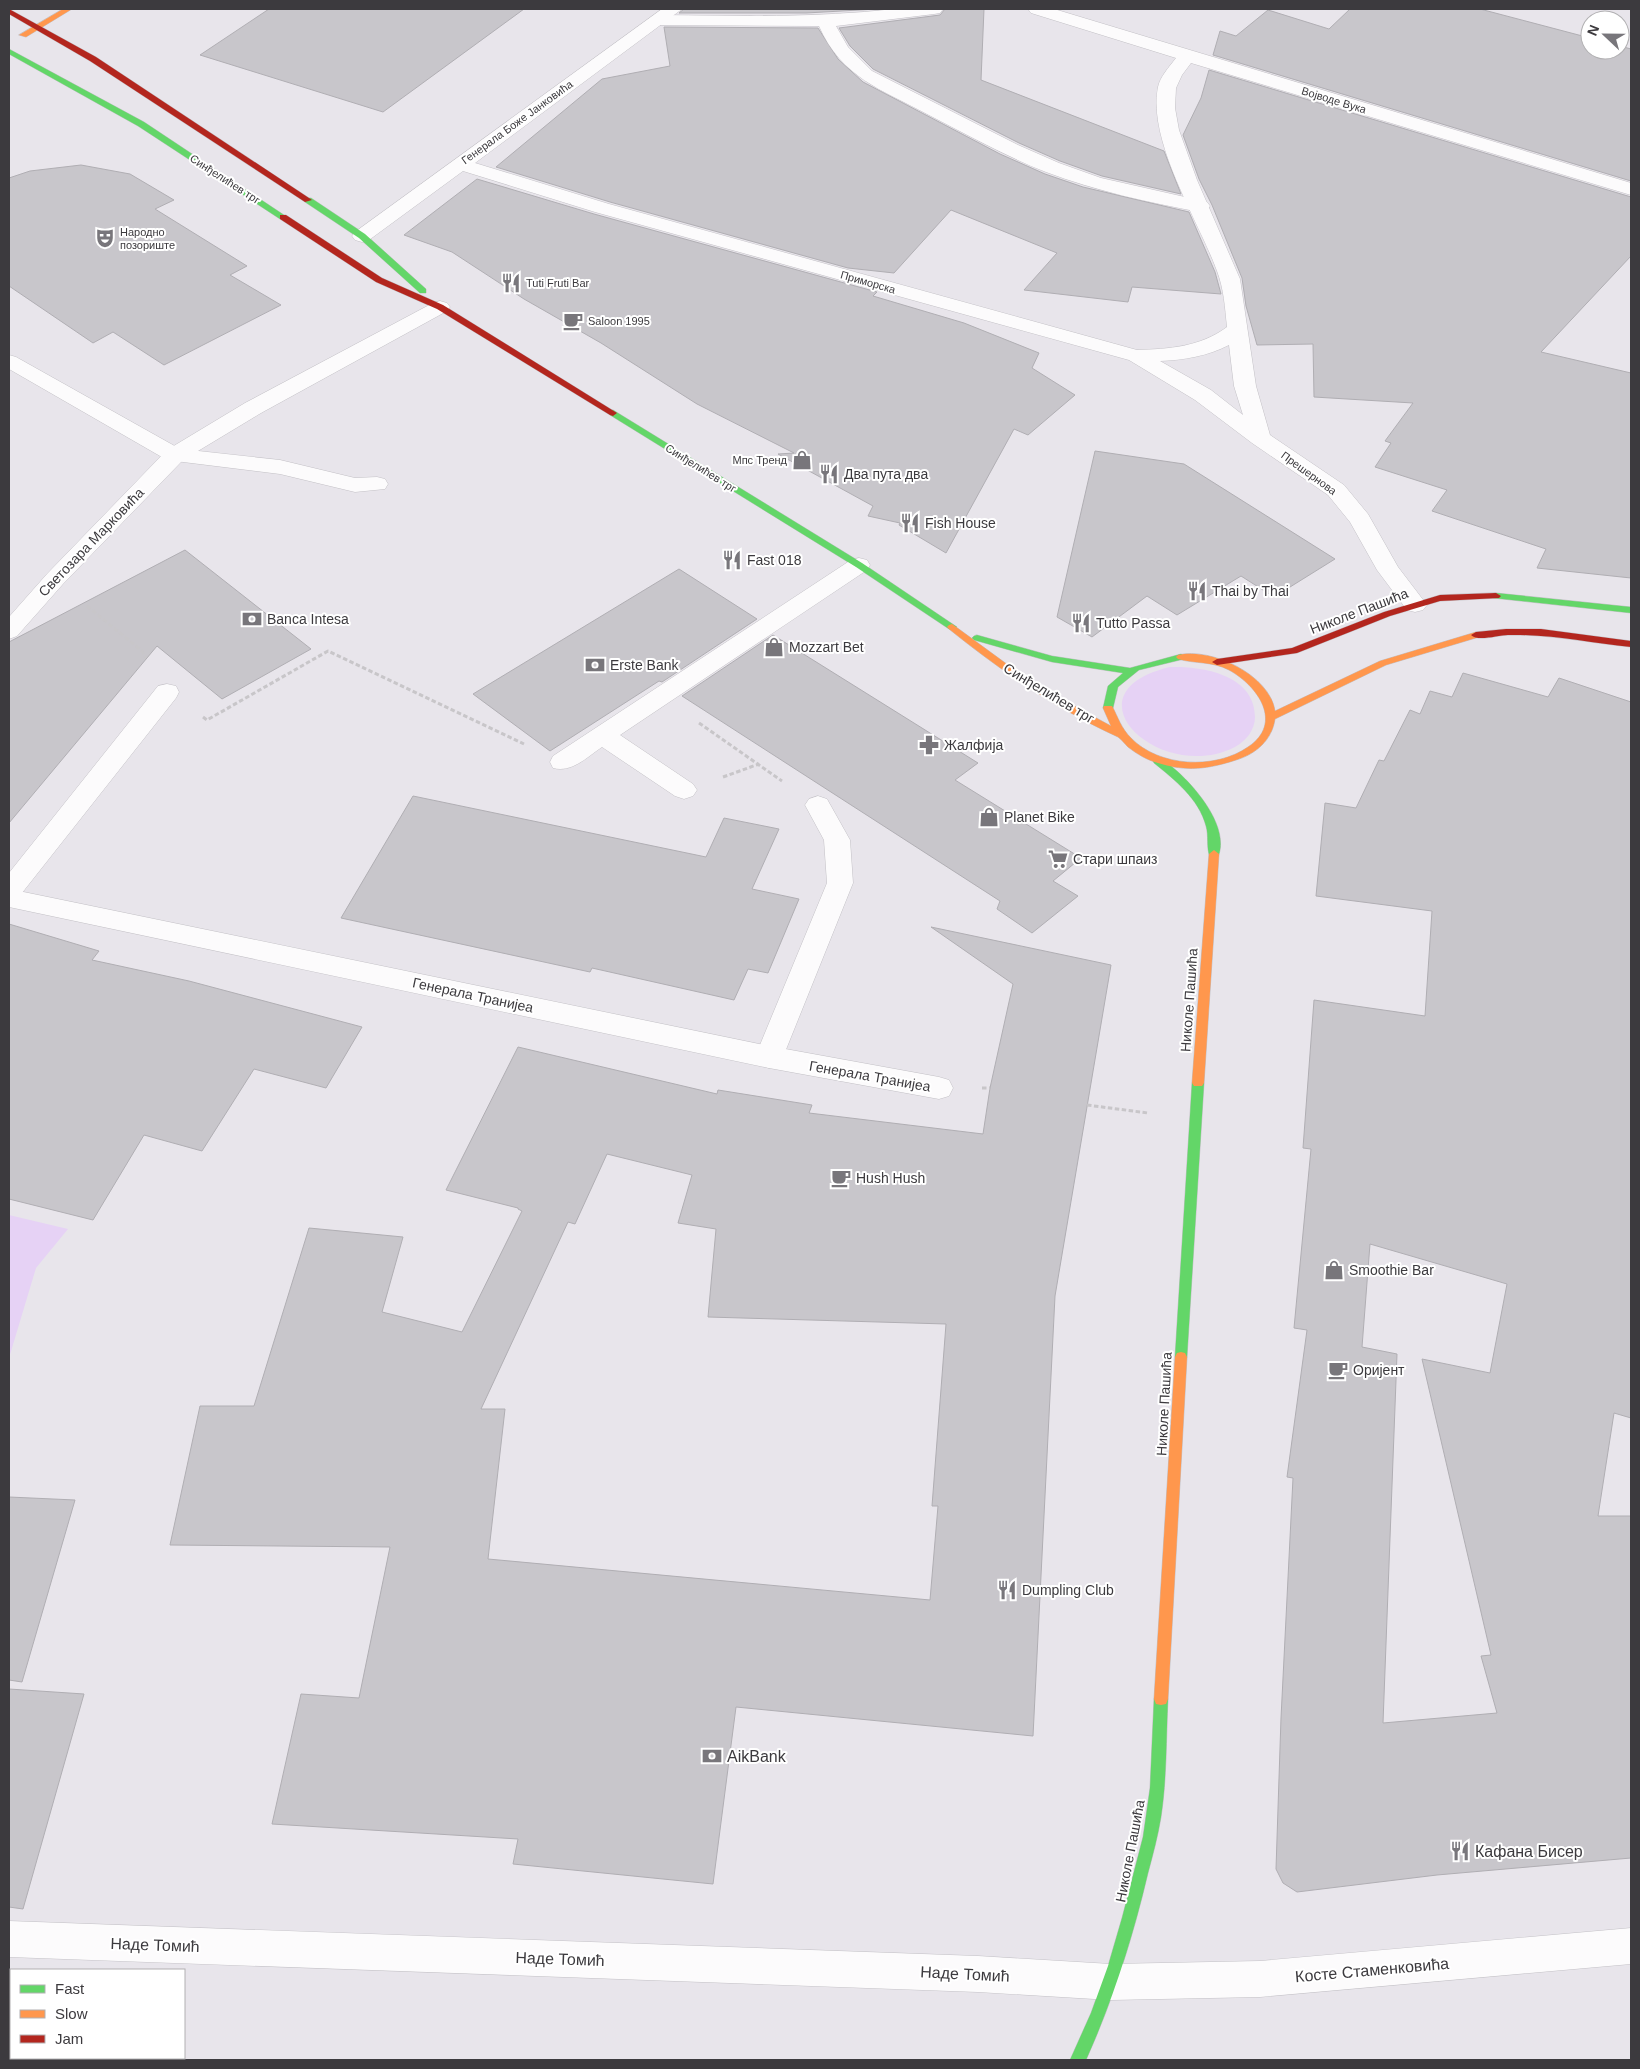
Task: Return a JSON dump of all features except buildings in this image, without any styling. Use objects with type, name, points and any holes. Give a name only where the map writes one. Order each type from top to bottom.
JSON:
[{"type":"street","points":[[9,43],[68,9]]},
{"type":"street","points":[[666,14],[792,22],[845,20],[934,9]]},
{"type":"street","name":"Војводе Вука","points":[[1037,9],[1631,189]]},
{"type":"street","name":"Синђелићев трг","points":[[12,11],[36,27],[93,59],[362,236],[440,307]]},
{"type":"street","name":"Генерала Боже Јанковића","points":[[362,236],[666,14]]},
{"type":"street","points":[[826,21],[836,45],[850,62],[866,75],[998,143],[1034,160],[1097,183],[1151,197],[1200,206]]},
{"type":"street","name":"Синђелићев трг","points":[[9,51],[142,124],[379,280],[440,307],[858,565],[960,631],[978,648],[1031,686],[1118,734]]},
{"type":"street","points":[[1187,56],[1170,80],[1166,101],[1172,142],[1229,275],[1245,386],[1260,438]]},
{"type":"street","name":"Приморска","points":[[459,164],[602,208],[1136,356],[1203,395],[1260,438]]},
{"type":"street","points":[[175,455],[253,408],[440,307]]},
{"type":"street","points":[[1136,356],[1168,355],[1198,350],[1216,344],[1238,329]]},
{"type":"street","points":[[9,361],[175,455],[280,467],[355,485],[377,484]]},
{"type":"street","name":"Прешернова","points":[[1260,438],[1336,490],[1360,519],[1388,570],[1415,605]]},
{"type":"street","name":"Светозара Марковића","points":[[9,631],[55,579],[175,455]]},
{"type":"street","points":[[562,762],[858,565]]},
{"type":"street","name":"Николе Пашића","points":[[1217,662],[1244,674],[1259,687],[1268,702],[1271,717],[1267,735],[1254,750],[1233,760],[1216,765],[1197,768],[1175,766],[1158,761],[1136,750],[1118,734],[1108,715],[1107,702],[1112,687],[1129,671],[1157,659],[1181,657],[1217,662],[1294,651],[1387,614],[1440,598],[1501,596],[1631,610]]},
{"type":"street","name":"Синђелићев трг","points":[[960,631],[1033,655],[1129,671]]},
{"type":"street","points":[[1271,717],[1383,663],[1470,636],[1506,632],[1541,632],[1631,644]]},
{"type":"street","points":[[9,890],[167,692]]},
{"type":"street","points":[[602,735],[684,790]]},
{"type":"street","name":"Николе Пашића","points":[[1078,2060],[1111,1982],[1136,1902],[1154,1817],[1196,1110],[1215,842],[1209,814],[1198,794],[1158,761]]},
{"type":"street","points":[[769,1057],[840,883],[837,840],[818,805]]},
{"type":"street","name":"Генерала Транијеа","points":[[9,898],[769,1057],[939,1088]]},
{"type":"street","name":"Наде Томић","points":[[9,1939],[978,1974],[1111,1982]]},
{"type":"street","name":"Косте Стаменковића","points":[[1111,1982],[1260,1980],[1631,1946]]},
{"type":"path","points":[[80,601],[142,651],[167,692],[207,720],[328,651],[562,762]]},
{"type":"path","points":[[662,697],[818,805]]},
{"type":"path","points":[[1087,1105],[1154,1114]]},
{"type":"shaded area","points":[[1170,667],[1197,668],[1211,671],[1237,682],[1246,691],[1253,703],[1255,722],[1252,731],[1243,742],[1235,747],[1206,756],[1178,754],[1153,745],[1134,731],[1123,714],[1124,696],[1138,679]]},
{"type":"shaded area","points":[[9,1215],[68,1229],[36,1268],[9,1358]]},
{"type":"traffic: fast","points":[[9,51],[141,124],[283,217]]},
{"type":"traffic: fast","points":[[308,200],[362,236],[423,291]]},
{"type":"traffic: fast","points":[[613,413],[859,565],[952,627]]},
{"type":"traffic: fast","points":[[1496,596],[1631,610]]},
{"type":"traffic: fast","points":[[977,638],[1052,659],[1129,671]]},
{"type":"traffic: fast","points":[[1108,708],[1113,686],[1136,668],[1181,657]]},
{"type":"traffic: fast","points":[[1158,761],[1181,780],[1199,800],[1211,824],[1214,838],[1214,854]]},
{"type":"traffic: fast","points":[[1181,1357],[1198,1083]]},
{"type":"traffic: fast","points":[[1078,2060],[1098,2014],[1115,1966],[1130,1918],[1150,1837],[1157,1788],[1161,1699]]},
{"type":"traffic: slow","points":[[23,35],[68,9]]},
{"type":"traffic: slow","points":[[952,627],[1031,686],[1118,734]]},
{"type":"traffic: slow","points":[[1271,717],[1383,663],[1476,635]]},
{"type":"traffic: slow","points":[[1108,708],[1113,721],[1128,742],[1138,750],[1161,760],[1205,766],[1240,755],[1256,746],[1266,733],[1271,720],[1270,708],[1264,696],[1255,685],[1232,667],[1219,662],[1181,657]]},
{"type":"traffic: slow","points":[[1198,1083],[1214,854]]},
{"type":"traffic: slow","points":[[1161,1699],[1181,1357]]},
{"type":"traffic: jam","points":[[9,11],[93,59],[308,200]]},
{"type":"traffic: jam","points":[[283,217],[379,280],[440,307],[613,413]]},
{"type":"traffic: jam","points":[[1217,662],[1294,651],[1387,614],[1440,598],[1496,596]]},
{"type":"traffic: jam","points":[[1476,635],[1506,632],[1541,632],[1631,644]]},
{"type":"place","name":"Народно позориште","points":[[105,238]]},
{"type":"place","name":"Tuti Fruti Bar","points":[[511,283]]},
{"type":"place","name":"Saloon 1995","points":[[573,321]]},
{"type":"place","name":"Мпс Тренд","points":[[802,460]]},
{"type":"place","name":"Два пута два","points":[[829,474]]},
{"type":"place","name":"Fish House","points":[[910,523]]},
{"type":"place","name":"Fast 018","points":[[732,560]]},
{"type":"place","name":"Thai by Thai","points":[[1197,591]]},
{"type":"place","name":"Banca Intesa","points":[[252,619]]},
{"type":"place","name":"Tutto Passa","points":[[1081,623]]},
{"type":"place","name":"Mozzart Bet","points":[[774,647]]},
{"type":"place","name":"Erste Bank","points":[[595,665]]},
{"type":"place","name":"Жалфија","points":[[929,745]]},
{"type":"place","name":"Planet Bike","points":[[989,817]]},
{"type":"place","name":"Стари шпаиз","points":[[1058,859]]},
{"type":"place","name":"Hush Hush","points":[[841,1178]]},
{"type":"place","name":"Smoothie Bar","points":[[1334,1270]]},
{"type":"place","name":"Оријент","points":[[1338,1370]]},
{"type":"place","name":"Dumpling Club","points":[[1007,1590]]},
{"type":"place","name":"AikBank","points":[[712,1756]]},
{"type":"place","name":"Кафана Бисер","points":[[1460,1851]]}]
